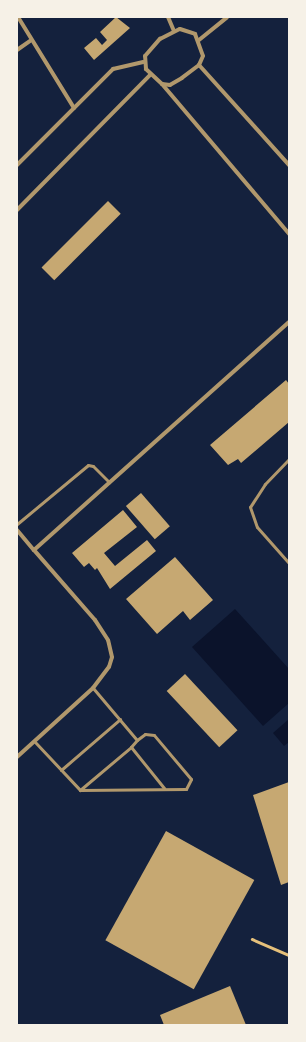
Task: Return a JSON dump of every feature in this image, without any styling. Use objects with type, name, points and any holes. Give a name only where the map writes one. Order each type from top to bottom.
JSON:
[{"type":"street","points":[[18,17],[30,41],[74,108]]},
{"type":"street","points":[[168,17],[174,32]]},
{"type":"street","points":[[199,40],[227,17]]},
{"type":"street","points":[[162,84],[176,82],[199,65],[203,56],[199,40],[188,29],[174,32],[149,48],[143,62],[150,76],[162,84],[289,234]]},
{"type":"street","points":[[17,50],[30,41]]},
{"type":"street","points":[[17,165],[114,69],[143,62]]},
{"type":"street","points":[[199,65],[289,165]]},
{"type":"street","points":[[17,210],[150,76]]},
{"type":"street","points":[[34,550],[108,482],[289,322]]},
{"type":"street","points":[[17,530],[108,640],[112,656],[109,668],[93,688],[17,757]]},
{"type":"lane","points":[[289,460],[265,484],[250,507],[257,527],[289,563]]},
{"type":"lane","points":[[17,524],[88,466],[94,466],[108,482]]},
{"type":"lane","points":[[93,688],[137,740]]},
{"type":"lane","points":[[61,770],[120,719]]},
{"type":"lane","points":[[35,742],[80,790],[185,789],[191,779],[154,735],[145,734],[80,790]]},
{"type":"lane","points":[[131,747],[164,788]]},
{"type":"path","points":[[252,939],[289,955]]},
{"type":"water","points":[[235,609],[289,669],[289,703],[263,726],[192,647]]},
{"type":"water","points":[[289,719],[289,742],[284,746],[273,733]]},
{"type":"building","points":[[116,17],[130,28],[94,60],[84,48],[96,38],[102,45],[107,40],[100,32]]},
{"type":"building","points":[[108,201],[121,214],[54,280],[42,267]]},
{"type":"building","points":[[286,380],[289,384],[289,422],[241,463],[238,459],[228,465],[210,445]]},
{"type":"building","points":[[141,493],[170,526],[155,539],[126,506]]},
{"type":"building","points":[[123,510],[137,527],[104,553],[115,566],[147,540],[156,551],[110,589],[97,568],[95,570],[89,563],[84,567],[72,553]]},
{"type":"building","points":[[175,557],[213,600],[190,620],[183,611],[157,634],[126,599]]},
{"type":"building","points":[[185,674],[238,730],[219,747],[167,691]]},
{"type":"building","points":[[289,782],[289,882],[281,885],[253,795]]},
{"type":"building","points":[[166,831],[254,880],[194,989],[105,940]]},
{"type":"building","points":[[230,986],[246,1025],[164,1025],[160,1015]]}]
